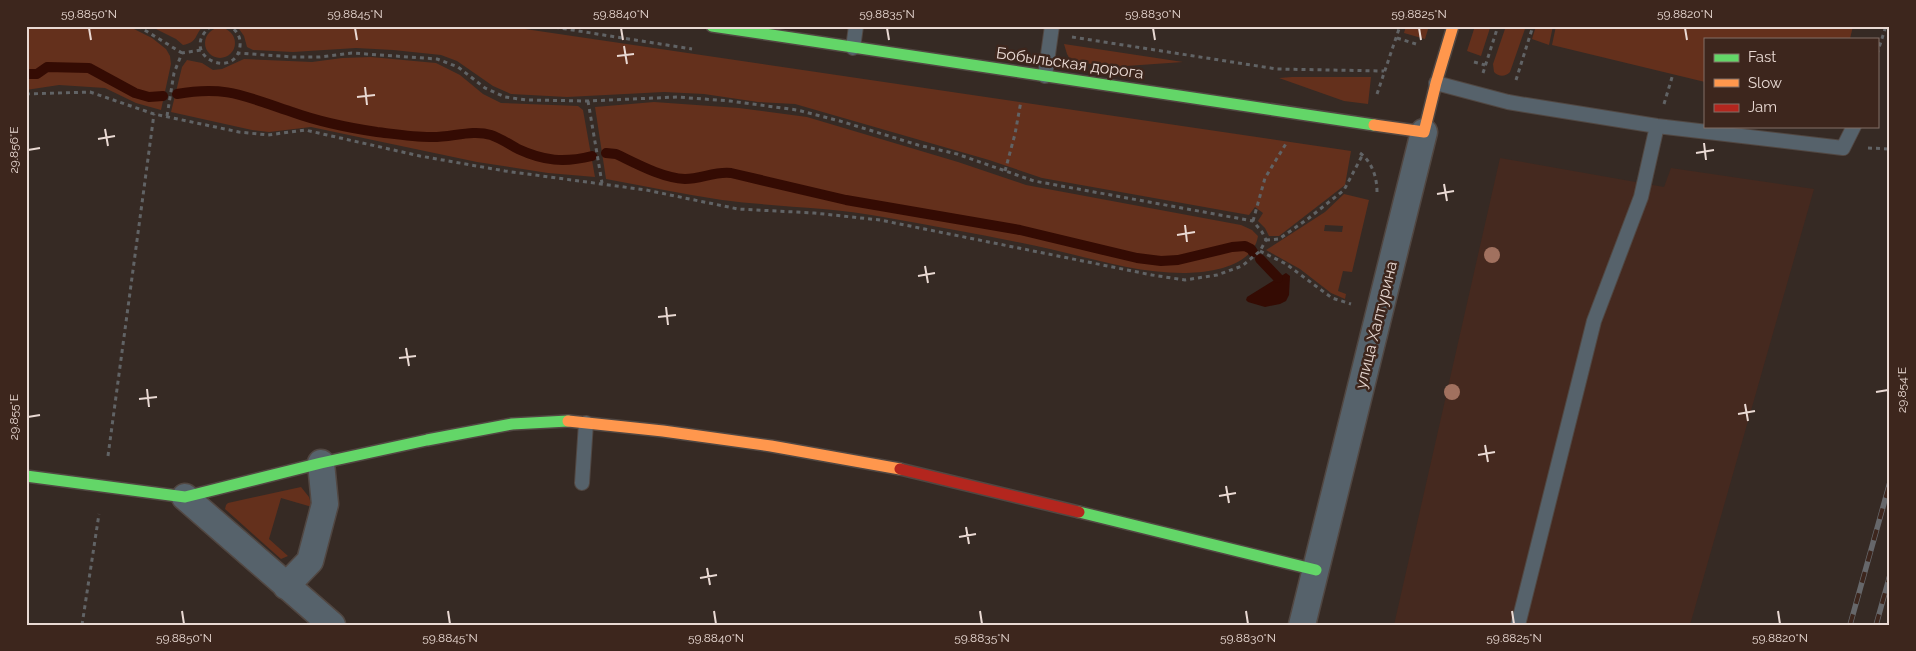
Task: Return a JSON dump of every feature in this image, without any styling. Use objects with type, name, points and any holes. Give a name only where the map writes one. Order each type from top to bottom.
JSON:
[{"type":"street","name":"Бобыльская дорога","points":[[712,26],[1424,132]]},
{"type":"street","name":"улица Халтурина","points":[[1302,625],[1436,83],[1453,26]]},
{"type":"street","points":[[26,476],[185,497],[320,463],[512,424],[564,421],[771,446],[925,474],[1316,570]]},
{"type":"street","points":[[286,586],[310,561],[325,504],[320,463]]},
{"type":"street","points":[[185,497],[332,625]]},
{"type":"lane","points":[[853,48],[856,26]]},
{"type":"lane","points":[[1044,76],[1052,30]]},
{"type":"lane","points":[[1436,83],[1508,102],[1657,126],[1843,148],[1853,128]]},
{"type":"lane","points":[[1518,625],[1594,321],[1641,197],[1657,126]]},
{"type":"lane","points":[[582,483],[586,423]]},
{"type":"path","points":[[138,26],[182,53],[201,50]]},
{"type":"path","points":[[211,26],[202,36],[201,50],[204,56],[216,63],[229,62],[238,53],[240,47],[239,35],[230,26]]},
{"type":"path","points":[[1376,95],[1400,26]]},
{"type":"path","points":[[1476,94],[1498,26]]},
{"type":"path","points":[[1508,102],[1534,26]]},
{"type":"path","points":[[1878,51],[1886,26]]},
{"type":"path","points":[[1052,30],[1277,69],[1384,71]]},
{"type":"path","points":[[167,116],[174,73],[182,53]]},
{"type":"path","points":[[238,53],[294,57],[352,53],[437,59],[458,66],[485,88],[505,98],[588,101],[677,97],[730,101],[797,110],[918,145],[957,154],[1034,181],[1253,221],[1266,240]]},
{"type":"path","points":[[1657,126],[1673,74]]},
{"type":"path","points":[[26,94],[90,92],[154,114],[239,132],[268,136],[305,130],[420,156],[496,170],[646,190],[738,210],[814,213],[880,220],[1185,280],[1217,274],[1242,266],[1260,252],[1266,240]]},
{"type":"path","points":[[1005,171],[1016,134],[1022,96]]},
{"type":"path","points":[[588,101],[602,183]]},
{"type":"path","points":[[82,625],[104,487],[154,114]]},
{"type":"path","points":[[1253,221],[1265,178],[1291,137]]},
{"type":"path","points":[[1266,240],[1279,239],[1344,190],[1362,155]]},
{"type":"path","points":[[1260,252],[1286,264],[1332,298],[1349,303]]},
{"type":"shaded area","points":[[26,26],[128,26],[152,38],[166,49],[170,56],[171,64],[161,110],[136,103],[105,88],[59,85],[26,90]]},
{"type":"shaded area","points":[[150,26],[203,26],[194,40],[183,45],[176,39]]},
{"type":"shaded area","points":[[237,26],[504,26],[1351,151],[1345,185],[1279,236],[1269,236],[1265,228],[1258,221],[1263,213],[1255,207],[1249,215],[1042,178],[989,160],[795,104],[758,102],[704,94],[664,92],[567,97],[511,94],[493,86],[457,61],[441,55],[356,48],[293,52],[253,50],[247,47],[244,36]]},
{"type":"shaded area","points":[[1406,26],[1429,26],[1425,39],[1404,33]]},
{"type":"shaded area","points":[[1475,26],[1488,26],[1490,28],[1481,56],[1467,51]]},
{"type":"shaded area","points":[[1506,26],[1526,26],[1510,72],[1502,76],[1494,72],[1493,64]]},
{"type":"shaded area","points":[[1536,26],[1553,26],[1549,45],[1532,39]]},
{"type":"shaded area","points":[[1556,26],[1853,26],[1850,38],[1704,38],[1704,82],[1552,45]]},
{"type":"shaded area","points":[[220,28],[231,32],[235,43],[231,54],[220,58],[209,54],[205,43],[209,32]]},
{"type":"shaded area","points":[[1064,44],[1183,62],[1112,67],[1071,61]]},
{"type":"shaded area","points":[[371,57],[436,63],[460,75],[483,94],[501,103],[578,106],[583,110],[595,177],[548,173],[477,162],[311,127],[269,132],[171,112],[182,67],[187,60],[202,63],[213,70],[222,69],[244,59],[312,62]]},
{"type":"shaded area","points":[[1371,77],[1368,104],[1344,101],[1279,78]]},
{"type":"shaded area","points":[[654,102],[739,108],[807,117],[958,162],[1026,185],[1241,225],[1252,230],[1258,236],[1248,255],[1228,266],[1205,272],[1149,271],[1009,240],[883,217],[843,211],[722,200],[606,179],[595,107]]},
{"type":"shaded area","points":[[1500,158],[1664,187],[1671,168],[1814,189],[1690,625],[1394,625]]},
{"type":"shaded area","points":[[1344,194],[1369,200],[1352,272],[1343,271],[1338,291],[1346,294],[1345,299],[1331,293],[1300,269],[1266,250],[1325,212]],"holes":[[[1325,225],[1343,226],[1342,232],[1324,231]]]},
{"type":"shaded area","points":[[1286,273],[1290,276],[1289,295],[1286,301],[1265,307],[1246,300],[1247,297]]},
{"type":"shaded area","points":[[301,487],[309,497],[312,507],[281,498],[269,539],[288,556],[281,559],[225,509],[228,503]]},
{"type":"waterway","points":[[26,74],[37,74],[47,67],[89,68],[135,93],[149,97],[163,96]]},
{"type":"waterway","points":[[177,94],[210,91],[236,94],[312,118],[377,132],[430,137],[484,133],[527,153],[554,160],[572,160],[592,156]]},
{"type":"waterway","points":[[606,153],[616,154],[650,170],[676,178],[691,179],[719,173],[731,173],[846,200],[1020,230],[1137,258],[1161,261],[1178,260],[1232,247],[1245,246],[1253,252]]},
{"type":"waterway","points":[[1260,259],[1278,278]]},
{"type":"railway","points":[[1850,625],[1890,482]]},
{"type":"railway","points":[[1876,625],[1890,575]]},
{"type":"traffic: fast","points":[[712,26],[1374,125]]},
{"type":"traffic: fast","points":[[26,476],[185,497],[321,463],[427,440],[512,424],[568,421]]},
{"type":"traffic: fast","points":[[1079,512],[1316,570]]},
{"type":"traffic: slow","points":[[1374,125],[1424,132],[1453,26]]},
{"type":"traffic: slow","points":[[568,421],[663,431],[771,446],[900,469]]},
{"type":"traffic: jam","points":[[900,469],[1079,512]]}]
